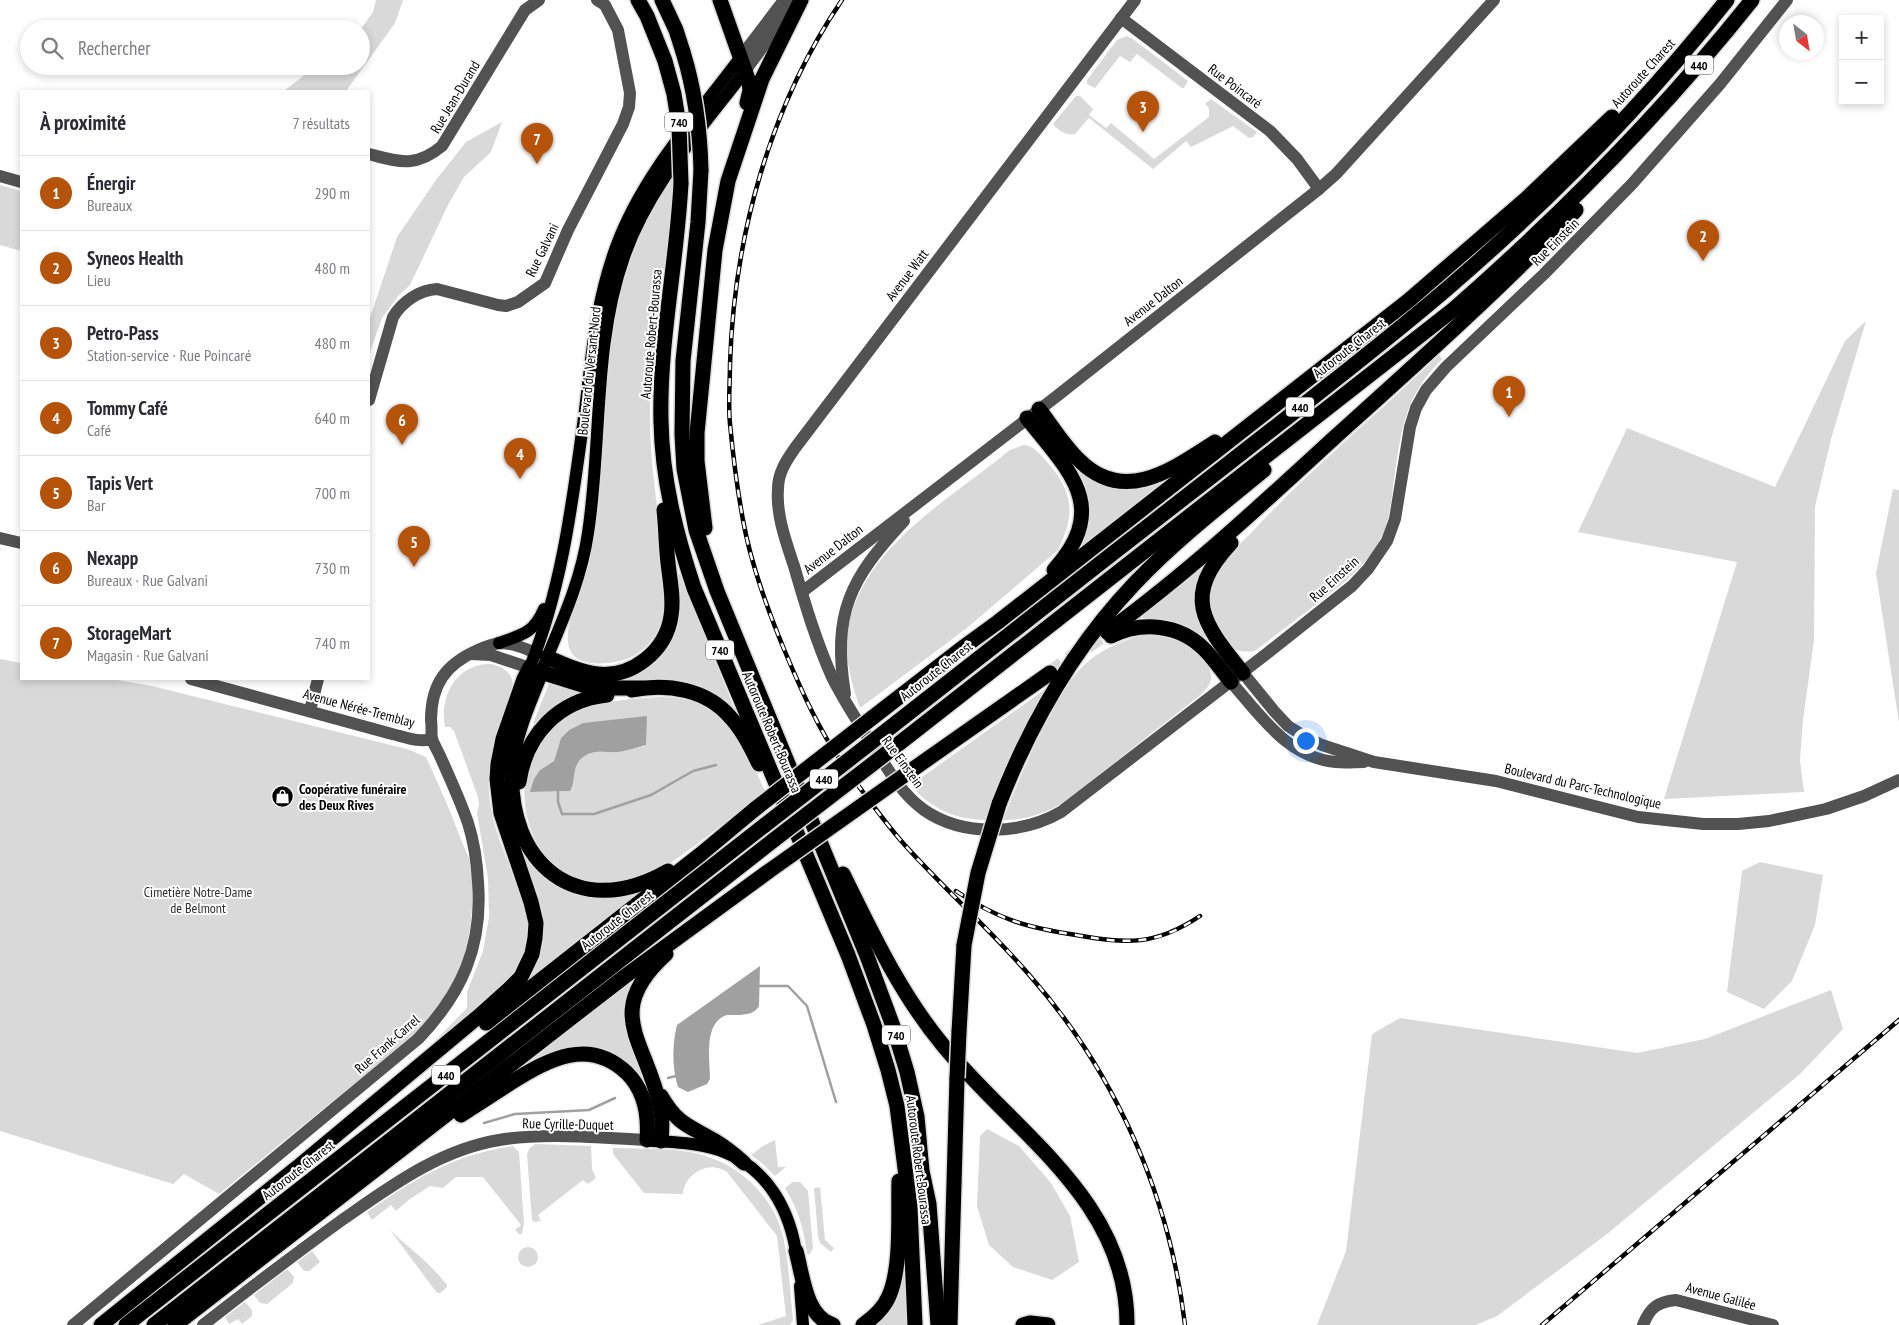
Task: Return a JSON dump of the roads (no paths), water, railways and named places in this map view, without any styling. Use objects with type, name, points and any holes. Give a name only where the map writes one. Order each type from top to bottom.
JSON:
[{"type":"highway","name":"Autoroute Robert-Bourassa","points":[[638,0],[647,16],[665,61],[674,94],[679,125],[682,183],[664,351],[661,424],[666,482],[678,536],[694,588],[848,955],[874,1024],[897,1106],[910,1207],[915,1325]]},
{"type":"highway","name":"Autoroute Robert-Bourassa","points":[[662,0],[676,30],[692,82],[698,113],[700,141],[701,170],[698,222],[683,361],[681,399],[684,469],[696,530],[717,591],[880,989],[907,1072],[917,1117],[922,1171],[929,1204],[938,1325]]},
{"type":"highway","points":[[720,0],[749,82],[750,90],[735,158]]},
{"type":"highway","points":[[717,591],[703,518],[697,461],[697,433],[715,250],[728,181],[762,79],[801,0]]},
{"type":"highway","name":"Autoroute Charest","points":[[126,1325],[1340,376],[1450,286],[1520,223],[1588,156],[1689,47],[1727,0]]},
{"type":"highway","name":"440","points":[[154,1325],[1436,324],[1542,230],[1643,127],[1700,63],[1752,0]]},
{"type":"highway","points":[[299,1166],[342,1135],[872,718],[1006,616],[1408,301],[1490,231],[1577,152],[1630,98],[1689,47]]},
{"type":"highway","points":[[1237,677],[1198,644],[1173,630],[1144,626],[1108,635],[1183,574],[1455,328],[1542,245],[1599,187],[1643,127]]},
{"type":"highway","points":[[950,1325],[957,1078],[964,946],[978,873],[999,804],[1025,742],[1058,683],[1100,624],[1135,583],[1188,532],[1391,367],[1436,324]]},
{"type":"highway","points":[[1033,414],[1088,468],[1098,475],[1114,481],[1140,481],[1157,476],[1192,456],[1324,367]]},
{"type":"highway","points":[[965,646],[1053,571],[1071,548],[1080,525],[1082,509],[1077,485],[1033,414]]},
{"type":"highway","points":[[541,655],[587,672],[609,675],[618,674],[644,660],[656,649],[666,634],[672,608],[662,471],[661,424]]},
{"type":"highway","points":[[1237,677],[1206,620],[1202,601],[1205,581],[1222,553],[1270,504],[1298,471]]},
{"type":"highway","points":[[536,669],[515,749],[512,777],[515,805],[523,837],[535,857],[544,867],[564,882],[580,888],[599,890],[630,887],[658,877],[755,810]]},
{"type":"highway","points":[[536,669],[592,688],[664,686],[688,691],[709,700],[726,713],[738,727],[812,868]]},
{"type":"highway","points":[[102,1325],[299,1166],[501,996],[520,977],[529,962],[535,938],[535,916],[501,813],[497,778],[503,739],[524,679],[536,669]]},
{"type":"highway","points":[[175,1325],[624,977],[733,896],[1050,672]]},
{"type":"highway","points":[[515,805],[519,778],[527,752],[535,736],[551,719],[571,705],[588,698],[642,688]]},
{"type":"highway","points":[[787,761],[881,951],[925,1023],[949,1052],[1061,1170],[1087,1203],[1103,1228],[1113,1248],[1120,1272],[1127,1312],[1127,1325]]},
{"type":"highway","points":[[654,1141],[662,1118],[660,1106],[635,1035],[632,1005],[638,988],[655,965],[733,896]]},
{"type":"highway","points":[[330,1206],[380,1173],[446,1125],[500,1090],[549,1061],[570,1054],[585,1054],[601,1058],[622,1069],[633,1080],[646,1108],[654,1141]]},
{"type":"highway","points":[[651,1079],[668,1108],[681,1122],[716,1141],[744,1163]]},
{"type":"highway","points":[[863,1325],[879,1311],[889,1297],[894,1278],[897,1256],[901,1142]]},
{"type":"highway","points":[[796,1251],[811,1306],[821,1319],[833,1325]]},
{"type":"highway","points":[[1023,1325],[1030,1323],[1048,1325]]},
{"type":"main road","name":"Boulevard du Versant-Nord","points":[[541,655],[546,623],[568,529],[594,326],[611,260],[634,207],[650,180],[742,65]]},
{"type":"main road","name":"Boulevard du Versant-Nord","points":[[536,669],[541,655],[572,596],[588,535],[606,330],[624,256],[646,208],[742,65]]},
{"type":"main road","points":[[499,643],[523,635],[533,628],[541,618],[557,582]]},
{"type":"main road","name":"Rue Cyrille-Duquet","points":[[654,1141],[710,1147],[728,1153],[744,1163],[765,1181],[782,1203],[792,1231],[796,1251],[803,1325]]},
{"type":"street","name":"Rue Jean-Durand","points":[[370,154],[400,162],[410,162],[431,155],[442,146],[525,10],[538,0]]},
{"type":"street","name":"Rue Galvani","points":[[370,397],[394,317],[407,300],[432,290],[437,290],[506,306],[518,302],[546,283],[568,230],[623,124],[629,107],[630,93],[618,30],[605,5],[597,0]]},
{"type":"street","name":"Boulevard du Versant-Nord","points":[[742,65],[784,0]]},
{"type":"street","name":"Boulevard du Versant-Nord","points":[[742,65],[797,0]]},
{"type":"street","name":"Avenue Watt","points":[[802,592],[783,528],[778,503],[778,482],[785,462],[1135,0]]},
{"type":"street","name":"Avenue Dalton","points":[[802,592],[1319,190],[1336,174],[1494,0]]},
{"type":"street","name":"Rue Einstein","points":[[802,592],[818,644],[846,704],[897,783],[906,794],[925,810],[965,827],[1009,829],[1037,824],[1069,807],[1352,586],[1368,569],[1382,551],[1392,529],[1398,509],[1406,446],[1412,417],[1421,398],[1432,382],[1566,253],[1632,184],[1701,107],[1787,0]]},
{"type":"street","name":"Rue Poincaré","points":[[1121,18],[1270,131],[1297,159],[1319,190]]},
{"type":"street","points":[[0,176],[20,182]]},
{"type":"street","points":[[846,704],[841,668],[840,637],[854,586],[874,553],[932,491]]},
{"type":"street","points":[[0,538],[20,543]]},
{"type":"street","points":[[499,643],[517,646],[541,655]]},
{"type":"street","name":"Rue Frank-Carrel","points":[[73,1325],[418,1039],[432,1025],[452,997],[466,970],[475,940],[479,906],[478,879],[468,823],[432,739],[432,709],[435,689],[449,668],[469,654],[499,643]]},
{"type":"street","points":[[469,654],[491,655],[536,669]]},
{"type":"street","name":"Boulevard du Parc-Technologique","points":[[1237,677],[1296,731],[1322,745],[1374,762],[1489,780],[1638,817],[1703,824],[1738,824],[1799,816],[1864,796],[1899,780]]},
{"type":"street","name":"Avenue Nérée-Tremblay","points":[[194,680],[410,738],[426,741],[432,739]]},
{"type":"street","points":[[310,710],[318,680]]},
{"type":"street","name":"Rue Cyrille-Duquet","points":[[203,1325],[358,1209],[409,1174],[446,1156],[484,1143],[523,1137],[544,1136],[654,1141]]},
{"type":"street","name":"Avenue Galilée","points":[[1644,1325],[1651,1310],[1661,1302],[1676,1300],[1773,1325]]},
{"type":"waterway","points":[[558,789],[558,802],[562,814],[594,814],[651,795],[693,771],[716,765]]},
{"type":"waterway","points":[[759,986],[788,986],[807,1006],[836,1102]]},
{"type":"waterway","points":[[668,1078],[676,1076]]},
{"type":"waterway","points":[[484,1123],[515,1114],[589,1110],[615,1098]]},
{"type":"tunnel","points":[[1050,673],[1107,632]]},
{"type":"railway","points":[[842,0],[817,41],[795,84],[776,128],[760,174],[739,268],[733,316],[729,416],[746,537],[755,571],[786,654],[812,712],[835,753],[903,843],[1031,977],[1089,1054],[1113,1096],[1134,1139],[1152,1184],[1167,1230],[1178,1277],[1185,1325]]},
{"type":"railway","points":[[956,891],[986,909],[1013,921],[1058,932],[1111,940],[1126,941],[1154,938],[1184,926],[1200,916]]},
{"type":"railway","points":[[1542,1325],[1899,1020]]},
{"type":"place","name":"Petro-Pass","points":[[1143,132]]},
{"type":"place","name":"StorageMart","points":[[537,164]]},
{"type":"place","name":"Syneos Health","points":[[1703,261]]},
{"type":"place","name":"Énergir","points":[[1509,417]]},
{"type":"place","name":"Nexapp","points":[[402,445]]},
{"type":"place","name":"Tommy Café","points":[[520,479]]},
{"type":"place","name":"Tapis Vert","points":[[414,567]]},
{"type":"place","name":"Coopérative funéraire des Deux Rives","points":[[283,797]]},
{"type":"park label","name":"Cimetière Notre-Dame de Belmont","points":[[198,900]]}]
